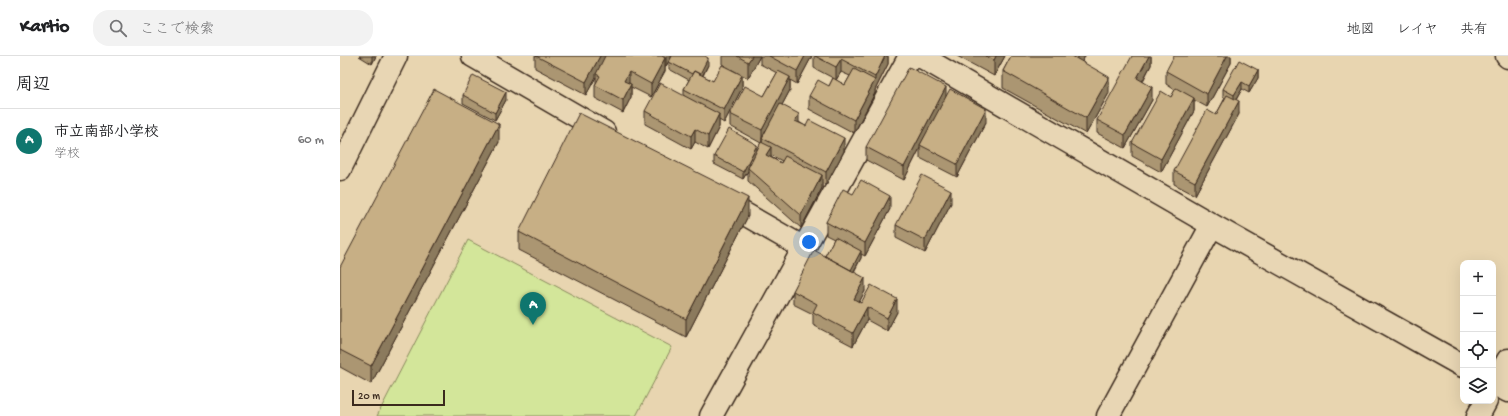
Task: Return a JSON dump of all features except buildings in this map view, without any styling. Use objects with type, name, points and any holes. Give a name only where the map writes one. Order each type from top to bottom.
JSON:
[{"type":"street","points":[[340,169],[396,56]]},
{"type":"street","points":[[473,56],[618,140]]},
{"type":"street","points":[[711,416],[910,56]]},
{"type":"street","points":[[920,56],[1212,225],[1460,364]]},
{"type":"street","points":[[708,192],[804,248]]},
{"type":"street","points":[[1108,416],[1212,225]]},
{"type":"street","points":[[1496,387],[1508,360]]},
{"type":"street","points":[[1478,416],[1486,404]]},
{"type":"green space","points":[[468,240],[672,347],[636,416],[377,416]]},
{"type":"place","name":"市立南部小学校","points":[[533,325]]}]
